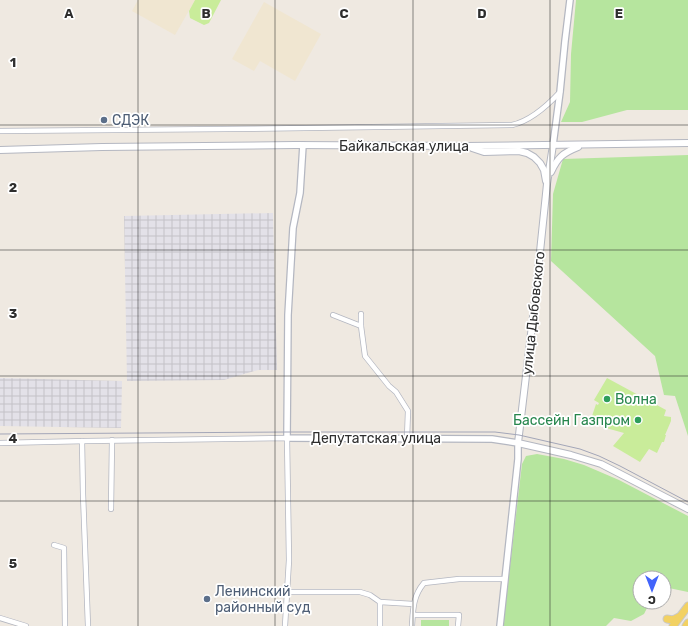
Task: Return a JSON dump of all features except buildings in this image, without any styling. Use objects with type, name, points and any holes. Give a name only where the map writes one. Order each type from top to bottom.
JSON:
[{"type":"main road","name":"Байкальская улица","points":[[0,150],[121,146],[466,146],[688,143]]},
{"type":"main road","name":"улица Дыбовского","points":[[518,443],[547,184],[553,145]]},
{"type":"main road","points":[[548,177],[561,155],[583,145]]},
{"type":"main road","points":[[466,146],[484,152],[527,153],[540,163],[544,170],[547,184]]},
{"type":"main road","name":"Депутатская улица","points":[[518,443],[571,455],[601,464],[688,509]]},
{"type":"main road","points":[[673,626],[688,606]]},
{"type":"main road","points":[[667,619],[673,620],[680,617]]},
{"type":"street","name":"улица Дыбовского","points":[[553,145],[570,0]]},
{"type":"street","points":[[0,131],[220,130],[512,125],[521,123],[533,115],[552,101],[560,92]]},
{"type":"street","points":[[285,626],[289,560],[287,336],[293,228],[301,188],[303,145]]},
{"type":"street","points":[[362,314],[365,356],[396,392],[408,411],[408,438]]},
{"type":"street","points":[[333,315],[362,326]]},
{"type":"street","name":"Депутатская улица","points":[[0,444],[112,440],[287,438],[492,438],[518,443]]},
{"type":"street","points":[[111,509],[112,440]]},
{"type":"street","points":[[82,441],[88,626]]},
{"type":"street","name":"улица Дыбовского","points":[[500,626],[518,459],[518,443]]},
{"type":"street","points":[[54,545],[64,548],[65,626]]},
{"type":"street","points":[[412,626],[413,604],[418,590],[424,583],[460,579],[506,578]]},
{"type":"street","points":[[287,592],[360,592],[370,595],[380,602],[413,604]]},
{"type":"street","points":[[380,602],[380,626]]},
{"type":"street","points":[[413,615],[458,615],[458,626]]},
{"type":"street","points":[[0,618],[26,626]]},
{"type":"shaded area","points":[[138,0],[195,0],[175,35],[132,11]]},
{"type":"shaded area","points":[[264,2],[321,34],[295,81],[260,61],[254,71],[232,59]]},
{"type":"shaded area","points":[[273,213],[277,370],[258,370],[224,380],[127,381],[124,216]]},
{"type":"shaded area","points":[[0,378],[122,381],[121,428],[0,426]]},
{"type":"green space","points":[[195,0],[221,0],[209,23],[204,25],[190,18],[189,11]]},
{"type":"green space","points":[[576,0],[688,0],[688,110],[627,110],[582,122],[561,122],[570,102],[571,54]]},
{"type":"green space","points":[[688,155],[688,436],[675,396],[664,395],[655,356],[551,261],[553,194],[563,159]]},
{"type":"green space","name":"Бассейн Газпром","points":[[607,378],[666,410],[664,416],[671,417],[664,442],[662,442],[657,453],[649,449],[640,462],[613,446],[624,433],[606,428],[608,421],[592,416],[596,404],[598,405],[599,403],[594,400]]},
{"type":"green space","points":[[537,454],[564,459],[584,465],[619,480],[688,516],[688,592],[672,589],[672,570],[632,570],[632,610],[646,610],[644,614],[631,621],[614,618],[606,626],[503,626],[522,464],[526,456]]},
{"type":"green space","points":[[421,620],[449,620],[449,626],[421,626]]},
{"type":"tram line","points":[[0,434],[495,432],[519,435],[580,449],[620,466],[688,502]]},
{"type":"place","name":"СДЭК","points":[[104,120]]},
{"type":"place","name":"Волна","points":[[607,399]]},
{"type":"place","name":"Бассейн Газпром","points":[[638,420]]},
{"type":"place","name":"Ленинский районный суд","points":[[207,599]]}]
